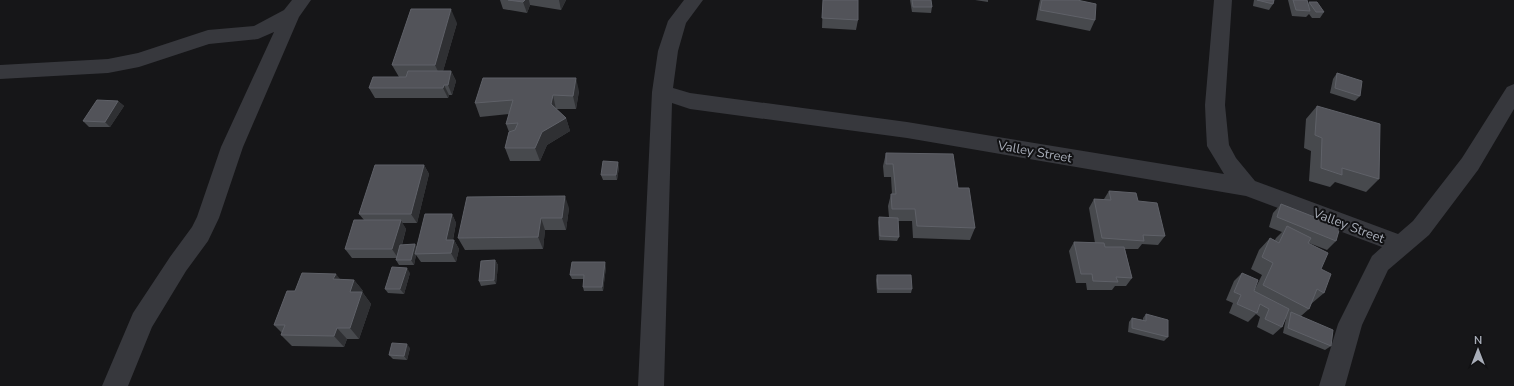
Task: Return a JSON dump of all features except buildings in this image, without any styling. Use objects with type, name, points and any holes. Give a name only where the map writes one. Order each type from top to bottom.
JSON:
[{"type":"street","points":[[651,386],[662,92],[668,51],[677,21],[694,0]]},
{"type":"street","points":[[1223,0],[1215,105],[1218,146],[1228,164],[1247,187]]},
{"type":"street","points":[[0,72],[108,66],[131,62],[208,37],[258,32],[296,8]]},
{"type":"street","points":[[115,386],[142,321],[178,264],[200,234],[208,218],[232,147],[296,8]]},
{"type":"street","name":"Valley Street","points":[[662,92],[690,101],[907,130],[1247,187],[1400,244]]},
{"type":"street","points":[[1332,386],[1350,324],[1380,263],[1400,244],[1421,228],[1470,164],[1514,92]]}]
